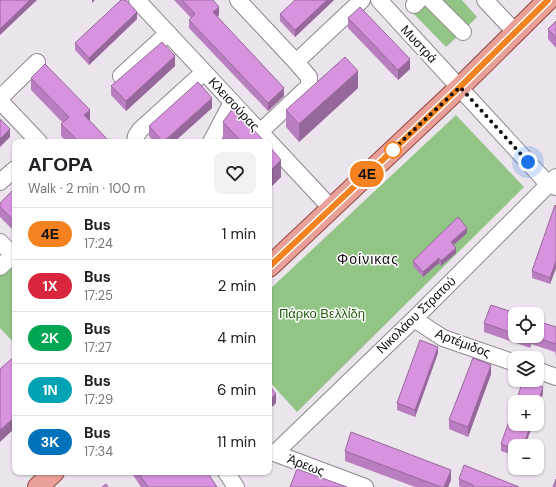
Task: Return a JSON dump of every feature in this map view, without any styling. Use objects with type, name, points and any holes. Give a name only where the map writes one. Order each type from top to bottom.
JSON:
[{"type":"main road","points":[[272,264],[460,87],[548,0]]},
{"type":"main road","points":[[38,487],[51,475]]},
{"type":"street","name":"Κλεισούρας","points":[[137,0],[266,139]]},
{"type":"street","points":[[238,0],[309,77],[310,84],[260,132]]},
{"type":"street","points":[[296,62],[362,0]]},
{"type":"street","name":"Μυστρά","points":[[378,0],[553,183]]},
{"type":"street","points":[[431,0],[463,32]]},
{"type":"street","points":[[485,0],[516,33]]},
{"type":"street","points":[[122,76],[168,33]]},
{"type":"street","points":[[0,98],[37,62]]},
{"type":"street","points":[[136,139],[140,130],[204,72]]},
{"type":"street","points":[[0,102],[36,139]]},
{"type":"street","points":[[213,139],[232,102]]},
{"type":"street","name":"Κλεισούρας","points":[[272,145],[330,208]]},
{"type":"street","name":"Νικολάου Στρατού","points":[[272,452],[414,319],[553,183]]},
{"type":"street","points":[[0,242],[12,254]]},
{"type":"street","points":[[0,267],[12,258]]},
{"type":"street","name":"Αρτέμιδος","points":[[414,319],[443,338],[508,361]]},
{"type":"street","points":[[544,373],[556,377]]},
{"type":"street","name":"Άρεως","points":[[272,452],[365,487]]},
{"type":"street","points":[[228,475],[236,487]]},
{"type":"green space","points":[[438,0],[462,0],[477,17],[465,29]]},
{"type":"green space","points":[[428,4],[458,36],[446,47],[412,12]]},
{"type":"green space","name":"Πάρκο Βελλίδη","points":[[456,115],[524,187],[297,412],[272,384],[272,287]]},
{"type":"green space","points":[[12,263],[12,341],[0,328],[0,274]]},
{"type":"building","points":[[0,0],[30,0],[0,29]]},
{"type":"building","points":[[121,0],[126,0],[137,12],[89,58],[75,43]]},
{"type":"building","points":[[182,0],[213,0],[219,7],[213,12],[284,88],[268,103],[189,20],[195,14]]},
{"type":"building","points":[[295,0],[327,0],[295,30],[280,14]]},
{"type":"building","points":[[360,7],[410,59],[398,70],[348,18]]},
{"type":"building","points":[[556,21],[556,38],[548,29]]},
{"type":"building","points":[[162,42],[175,56],[126,101],[111,86]]},
{"type":"building","points":[[345,57],[358,71],[299,124],[286,110]]},
{"type":"building","points":[[45,64],[90,110],[84,115],[107,139],[76,139],[61,124],[69,117],[31,78]]},
{"type":"building","points":[[198,82],[212,98],[166,139],[160,139],[149,126]]},
{"type":"building","points":[[233,108],[262,139],[239,139],[223,122]]},
{"type":"building","points":[[0,119],[10,129],[0,139]]},
{"type":"building","points":[[272,150],[281,160],[272,169]]},
{"type":"building","points":[[12,191],[12,219],[0,207],[0,203]]},
{"type":"building","points":[[555,205],[556,261],[550,278],[532,271]]},
{"type":"building","points":[[458,217],[467,228],[451,242],[456,248],[441,261],[439,258],[423,272],[413,261]]},
{"type":"building","points":[[491,305],[508,311],[508,332],[484,323]]},
{"type":"building","points":[[544,323],[556,327],[556,344],[544,340]]},
{"type":"building","points":[[420,340],[438,347],[415,410],[397,403]]},
{"type":"building","points":[[473,358],[491,365],[468,427],[449,420]]},
{"type":"building","points":[[12,359],[12,420],[0,430],[0,369]]},
{"type":"building","points":[[521,387],[543,387],[540,395],[518,395]]},
{"type":"building","points":[[272,389],[276,394],[272,397]]},
{"type":"building","points":[[508,424],[508,431],[528,431],[526,439],[508,439],[508,446],[501,444]]},
{"type":"building","points":[[351,432],[451,470],[444,487],[345,451]]},
{"type":"building","points":[[464,465],[519,487],[473,487],[473,485],[459,479]]},
{"type":"building","points":[[297,469],[347,487],[290,487]]},
{"type":"building","points":[[140,475],[209,475],[217,487],[148,487]]},
{"type":"building","points":[[556,479],[556,487],[553,487]]},
{"type":"bus line","name":"4Ε","points":[[272,264],[460,87],[548,0]]},
{"type":"district","name":"Φοίνικας","points":[[368,259]]},
{"type":"route","points":[[393,150],[388,154],[460,87],[528,162]]}]
